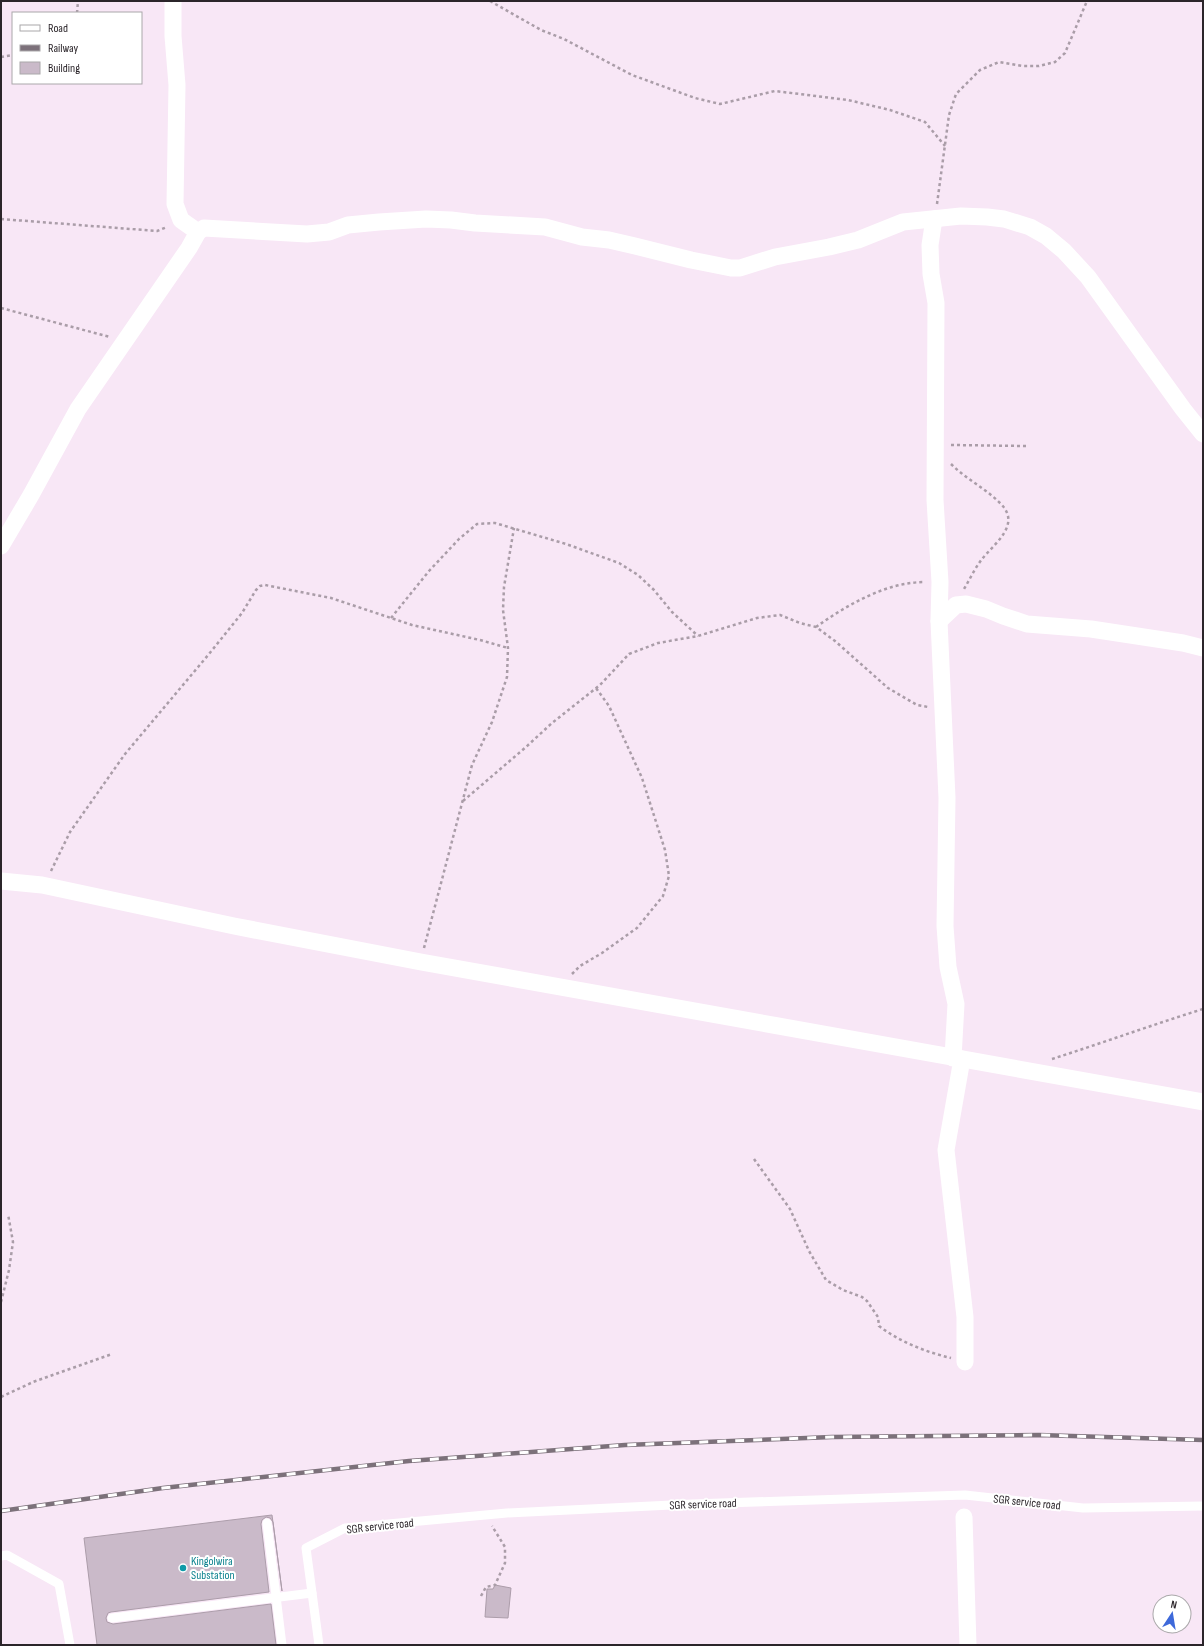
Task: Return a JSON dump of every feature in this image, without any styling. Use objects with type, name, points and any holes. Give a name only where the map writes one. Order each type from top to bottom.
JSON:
[{"type":"street","points":[[173,1],[173,36],[177,85],[175,204],[181,220],[198,232]]},
{"type":"street","points":[[1,546],[78,409],[189,248],[198,232],[204,228],[307,234],[329,232],[348,225],[426,218],[475,223],[545,227],[582,237],[609,240],[675,257],[736,268],[775,257],[829,248],[858,240],[899,223],[977,216],[1004,218],[1030,227],[1054,242],[1088,277],[1183,409],[1203,434]]},
{"type":"street","points":[[934,220],[930,245],[931,274],[936,303],[938,445],[935,500],[940,582],[939,621],[947,798],[945,926],[948,967],[956,1004],[957,1058],[946,1150],[965,1317],[965,1362]]},
{"type":"street","points":[[939,621],[956,605],[966,604],[975,605],[1027,624],[1091,629],[1203,647]]},
{"type":"street","points":[[1,882],[44,886],[234,926],[421,962],[1203,1102]]},
{"type":"street","points":[[964,1517],[968,1645]]},
{"type":"lane","name":"SGR service road","points":[[319,1645],[306,1548],[345,1528],[486,1515],[692,1504],[965,1495],[1083,1508],[1203,1506]]},
{"type":"lane","points":[[266,1523],[282,1645]]},
{"type":"lane","points":[[1,1556],[7,1555],[59,1584],[70,1645]]},
{"type":"lane","points":[[112,1618],[312,1594]]},
{"type":"path","points":[[77,12],[78,1]]},
{"type":"path","points":[[490,1],[541,30],[564,39],[632,74],[695,98],[720,104],[775,91],[848,100],[890,110],[925,122],[945,146]]},
{"type":"path","points":[[934,220],[952,103],[956,94],[980,70],[999,62],[1022,66],[1039,66],[1055,62],[1065,54],[1087,1]]},
{"type":"path","points":[[1,57],[12,55]]},
{"type":"path","points":[[1,219],[157,231],[181,220]]},
{"type":"path","points":[[1,308],[124,341]]},
{"type":"path","points":[[938,445],[1026,446]]},
{"type":"path","points":[[938,445],[947,460],[958,471],[1000,503],[1005,509],[1008,521],[1003,536],[975,569],[956,605]]},
{"type":"path","points":[[391,618],[443,554],[459,538],[477,524],[495,523],[566,544],[619,564],[638,575],[654,590],[672,612],[698,636]]},
{"type":"path","points":[[421,962],[472,765],[492,722],[507,677],[508,648],[503,610],[504,587],[514,528]]},
{"type":"path","points":[[816,627],[855,603],[893,587],[917,582],[940,582]]},
{"type":"path","points":[[44,886],[70,832],[125,754],[242,614],[260,586],[265,585],[331,598],[391,618],[508,648]]},
{"type":"path","points":[[463,802],[552,724],[596,688],[629,654],[658,643],[698,636],[757,618],[780,616],[816,627],[888,688],[917,705],[942,710]]},
{"type":"path","points":[[559,987],[580,966],[602,953],[637,928],[663,896],[669,876],[665,850],[642,778],[609,706],[596,688]]},
{"type":"path","points":[[1048,1060],[1081,1051],[1125,1034],[1203,1009]]},
{"type":"path","points":[[754,1159],[790,1209],[809,1251],[826,1280],[843,1290],[862,1297],[867,1301],[878,1317],[879,1326],[889,1333],[921,1349],[965,1362]]},
{"type":"path","points":[[1,1302],[9,1270],[13,1242],[8,1214]]},
{"type":"path","points":[[1,1396],[33,1382],[112,1354]]},
{"type":"path","points":[[481,1596],[486,1587],[495,1584],[505,1563],[505,1547],[486,1515]]},
{"type":"building","name":"Kingolwira Substation","points":[[272,1515],[273,1522],[270,1518],[266,1517],[262,1520],[261,1524],[269,1592],[111,1612],[108,1613],[106,1618],[107,1622],[113,1624],[271,1604],[276,1645],[97,1645],[84,1538]]},
{"type":"building","points":[[495,1585],[511,1588],[508,1618],[485,1617],[487,1589],[493,1589]]},
{"type":"railway","points":[[1,1511],[163,1488],[409,1461],[625,1445],[832,1437],[1039,1435],[1203,1440]]},
{"type":"place","name":"Kingolwira Substation","points":[[183,1568]]}]
